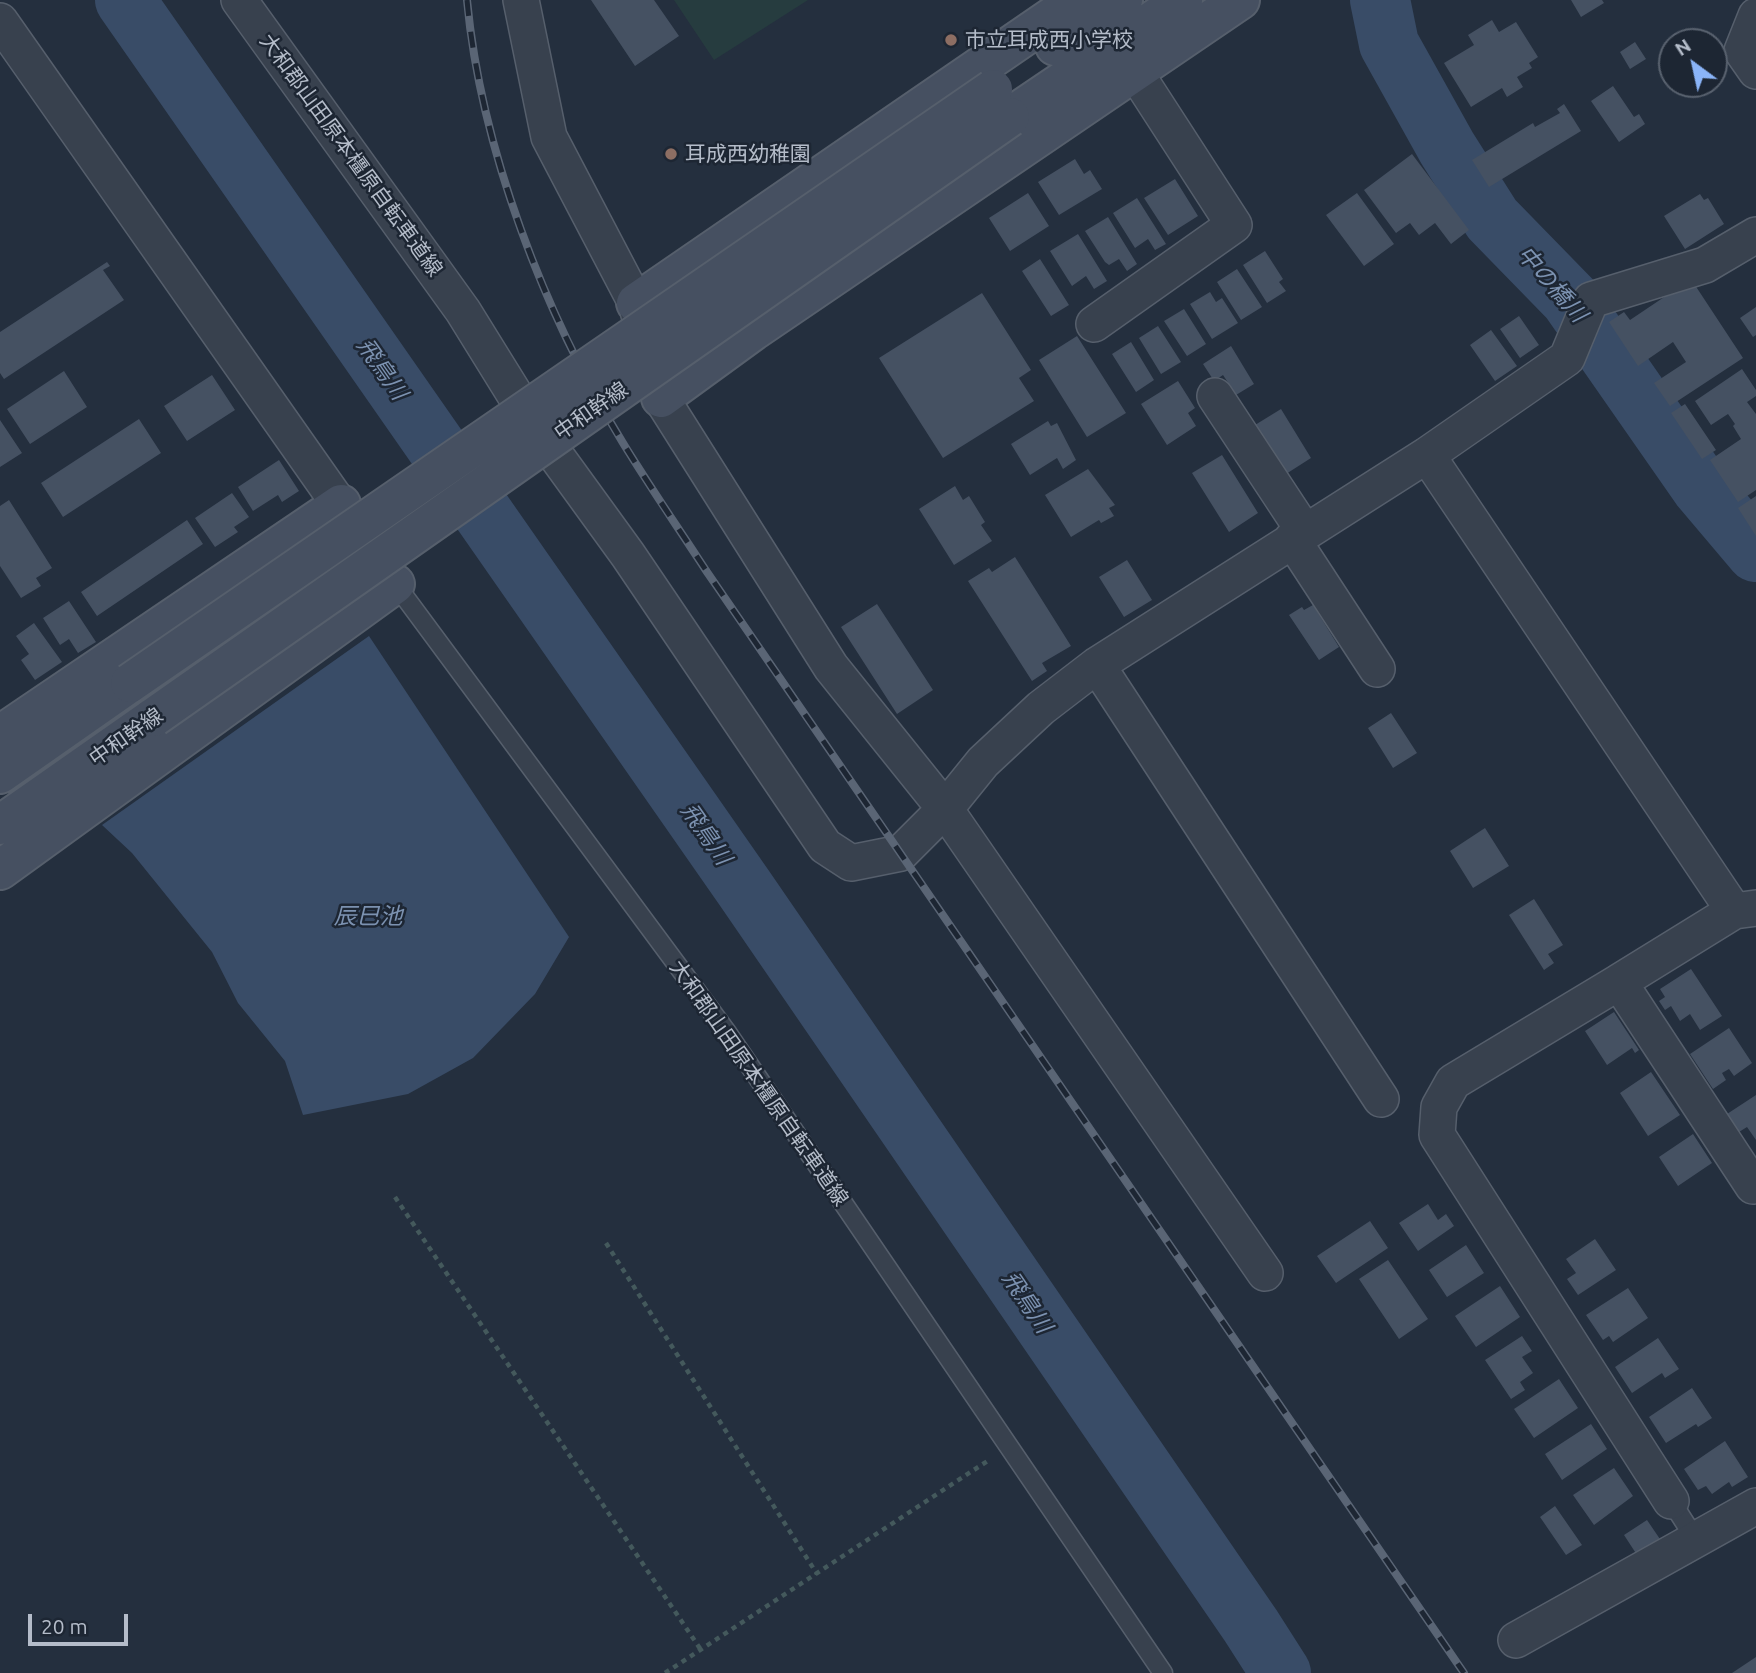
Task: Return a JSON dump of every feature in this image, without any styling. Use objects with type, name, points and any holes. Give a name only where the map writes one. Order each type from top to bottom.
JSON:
[{"type":"main road","points":[[636,303],[1077,0]]},
{"type":"main road","name":"中和幹線","points":[[0,825],[154,717],[1002,103],[1123,0]]},
{"type":"main road","name":"中和幹線","points":[[0,774],[130,683],[1002,103],[1183,0]]},
{"type":"main road","points":[[661,398],[753,331],[1240,0]]},
{"type":"main road","points":[[364,541],[533,424]]},
{"type":"main road","points":[[0,735],[341,504]]},
{"type":"main road","points":[[0,870],[395,584]]},
{"type":"street","name":"大和郡山田原本橿原自転車道線","points":[[239,0],[463,311],[533,424],[628,555],[825,846],[851,863],[901,853],[945,809],[983,762],[1041,708],[1097,665],[1427,455],[1567,358],[1586,313],[1705,265],[1756,235]]},
{"type":"street","points":[[521,0],[549,137],[636,303],[661,398],[831,667],[945,809],[1265,1273]]},
{"type":"street","points":[[1756,16],[1742,51],[1756,71]]},
{"type":"street","name":"大和郡山田原本橿原自転車道線","points":[[0,21],[341,504],[364,541]]},
{"type":"street","points":[[1094,324],[1234,225],[1135,72]]},
{"type":"street","points":[[1215,396],[1377,669]]},
{"type":"street","points":[[1427,455],[1745,910],[1453,1082],[1439,1107],[1437,1135],[1671,1500]]},
{"type":"street","points":[[1097,665],[1381,1098]]},
{"type":"street","points":[[1619,982],[1753,1186]]},
{"type":"street","points":[[1516,1640],[1756,1506]]},
{"type":"lane","name":"大和郡山田原本橿原自転車道線","points":[[364,541],[726,1031],[1163,1673]]},
{"type":"lane","points":[[1671,1500],[1696,1540]]},
{"type":"path","points":[[395,1197],[701,1650]]},
{"type":"path","points":[[606,1243],[817,1574]]},
{"type":"path","points":[[665,1673],[1009,1446]]},
{"type":"green space","points":[[674,0],[808,0],[714,60]]},
{"type":"water","name":"辰巳池","points":[[369,636],[569,937],[535,994],[473,1058],[408,1094],[303,1115],[285,1061],[238,1003],[212,952],[132,853],[102,825]]},
{"type":"building","points":[[591,0],[654,0],[679,36],[635,66]]},
{"type":"building","points":[[1571,0],[1602,0],[1604,3],[1581,17]]},
{"type":"building","points":[[1492,20],[1499,32],[1516,22],[1538,57],[1529,63],[1532,68],[1517,77],[1523,87],[1507,97],[1502,88],[1471,107],[1444,63],[1474,45],[1468,35]]},
{"type":"building","points":[[1635,42],[1646,59],[1630,69],[1620,52]]},
{"type":"building","points":[[1613,86],[1634,117],[1639,114],[1645,124],[1619,142],[1591,101]]},
{"type":"building","points":[[1564,104],[1581,131],[1489,187],[1472,160],[1533,123],[1535,127],[1560,113],[1557,109]]},
{"type":"building","points":[[1412,154],[1469,230],[1451,244],[1435,223],[1419,235],[1410,223],[1396,233],[1364,190]]},
{"type":"building","points":[[1075,159],[1084,174],[1090,170],[1102,189],[1059,215],[1038,182]]},
{"type":"building","points":[[1175,179],[1198,216],[1168,235],[1144,198]]},
{"type":"building","points":[[1028,193],[1049,226],[1010,251],[989,218]]},
{"type":"building","points":[[1357,193],[1394,244],[1364,266],[1326,215]]},
{"type":"building","points":[[1700,194],[1704,200],[1708,198],[1724,224],[1685,249],[1664,216]]},
{"type":"building","points":[[1137,198],[1166,244],[1155,250],[1148,239],[1135,248],[1113,213]]},
{"type":"building","points":[[1108,217],[1137,264],[1127,271],[1119,259],[1109,265],[1105,262],[1085,231]]},
{"type":"building","points":[[1078,234],[1107,281],[1094,289],[1086,276],[1072,286],[1050,251]]},
{"type":"building","points":[[1265,251],[1283,279],[1279,282],[1286,291],[1267,303],[1243,265]]},
{"type":"building","points":[[1040,259],[1069,305],[1051,316],[1022,271]]},
{"type":"building","points":[[107,262],[110,266],[103,270],[124,300],[4,379],[0,373],[0,332]]},
{"type":"building","points":[[1237,269],[1262,307],[1241,320],[1217,282]]},
{"type":"building","points":[[1691,279],[1743,358],[1670,406],[1654,383],[1686,362],[1673,342],[1638,366],[1609,322],[1624,312],[1630,320]]},
{"type":"building","points":[[1210,292],[1216,302],[1222,298],[1238,323],[1212,339],[1190,304]]},
{"type":"building","points":[[982,293],[1031,370],[1019,378],[1034,401],[943,458],[879,358]]},
{"type":"building","points":[[1756,307],[1756,335],[1753,337],[1740,318]]},
{"type":"building","points":[[1184,309],[1206,344],[1187,356],[1164,321]]},
{"type":"building","points":[[1519,316],[1539,345],[1520,358],[1500,329]]},
{"type":"building","points":[[1158,326],[1181,362],[1161,374],[1139,338]]},
{"type":"building","points":[[1491,330],[1517,366],[1495,381],[1470,345]]},
{"type":"building","points":[[1077,336],[1126,413],[1087,437],[1039,360]]},
{"type":"building","points":[[1131,342],[1154,380],[1136,392],[1112,354]]},
{"type":"building","points":[[1231,346],[1254,384],[1236,395],[1223,375],[1214,381],[1203,364]]},
{"type":"building","points":[[1742,369],[1756,390],[1756,396],[1747,402],[1756,414],[1756,490],[1738,502],[1710,460],[1741,439],[1733,426],[1735,424],[1728,414],[1711,425],[1695,401]]},
{"type":"building","points":[[64,371],[87,407],[30,444],[7,409]]},
{"type":"building","points":[[212,375],[235,410],[187,441],[164,406]]},
{"type":"building","points":[[1178,381],[1195,408],[1188,413],[1196,426],[1167,445],[1141,404]]},
{"type":"building","points":[[1685,404],[1716,450],[1702,459],[1671,413]]},
{"type":"building","points":[[1281,409],[1311,458],[1286,474],[1255,425]]},
{"type":"building","points":[[139,419],[161,453],[63,517],[41,483]]},
{"type":"building","points":[[0,420],[22,453],[0,467]]},
{"type":"building","points":[[1048,421],[1051,426],[1057,423],[1076,460],[1063,469],[1057,458],[1030,475],[1011,444]]},
{"type":"building","points":[[1222,455],[1258,513],[1229,532],[1192,473]]},
{"type":"building","points":[[279,460],[299,491],[282,502],[278,495],[253,511],[238,487]]},
{"type":"building","points":[[1088,469],[1115,505],[1109,508],[1114,516],[1101,523],[1099,520],[1071,537],[1045,495]]},
{"type":"building","points":[[955,486],[963,500],[969,496],[985,522],[981,525],[992,541],[954,565],[919,509]]},
{"type":"building","points":[[232,493],[249,517],[234,527],[238,532],[215,547],[195,518]]},
{"type":"building","points":[[1756,496],[1756,536],[1738,508]]},
{"type":"building","points":[[9,500],[52,568],[36,578],[41,586],[21,598],[0,566],[0,506]]},
{"type":"building","points":[[187,520],[203,544],[97,616],[81,592]]},
{"type":"building","points":[[1015,557],[1071,646],[1042,663],[1047,671],[1032,681],[968,581],[989,568],[992,572]]},
{"type":"building","points":[[1127,560],[1152,600],[1124,617],[1099,577]]},
{"type":"building","points":[[69,601],[96,642],[78,653],[69,639],[60,645],[43,618]]},
{"type":"building","points":[[877,604],[933,690],[897,714],[841,627]]},
{"type":"building","points":[[1313,605],[1339,647],[1319,660],[1289,615],[1302,607],[1304,610]]},
{"type":"building","points":[[34,623],[62,662],[35,680],[21,660],[29,654],[16,636]]},
{"type":"building","points":[[1391,713],[1417,753],[1393,768],[1368,728]]},
{"type":"building","points":[[1485,828],[1509,866],[1473,888],[1450,851]]},
{"type":"building","points":[[1534,899],[1563,945],[1548,954],[1554,963],[1544,970],[1509,915]]},
{"type":"building","points":[[1691,969],[1722,1016],[1700,1030],[1690,1014],[1680,1021],[1671,1006],[1665,1010],[1659,1001],[1665,997],[1660,989]]},
{"type":"building","points":[[1614,1012],[1639,1050],[1635,1053],[1632,1048],[1607,1065],[1585,1031]]},
{"type":"building","points":[[1729,1028],[1752,1063],[1734,1076],[1729,1069],[1722,1073],[1726,1080],[1713,1089],[1690,1054]]},
{"type":"building","points":[[1651,1072],[1680,1115],[1648,1136],[1620,1093]]},
{"type":"building","points":[[1756,1095],[1756,1140],[1747,1127],[1739,1132],[1727,1114]]},
{"type":"building","points":[[1693,1134],[1712,1163],[1678,1186],[1659,1157]]},
{"type":"building","points":[[1428,1204],[1438,1220],[1446,1214],[1454,1226],[1418,1251],[1399,1223]]},
{"type":"building","points":[[1370,1221],[1388,1248],[1336,1283],[1317,1256]]},
{"type":"building","points":[[1595,1239],[1616,1270],[1578,1295],[1567,1279],[1576,1273],[1566,1259]]},
{"type":"building","points":[[1466,1245],[1484,1273],[1447,1297],[1429,1270]]},
{"type":"building","points":[[1388,1260],[1428,1319],[1399,1339],[1359,1279]]},
{"type":"building","points":[[1500,1286],[1520,1317],[1476,1347],[1455,1316]]},
{"type":"building","points":[[1628,1288],[1648,1318],[1613,1342],[1609,1336],[1603,1340],[1586,1315]]},
{"type":"building","points":[[1522,1336],[1532,1351],[1522,1357],[1533,1373],[1520,1382],[1525,1390],[1511,1399],[1485,1360]]},
{"type":"building","points":[[1658,1338],[1679,1369],[1665,1378],[1662,1373],[1632,1393],[1615,1367]]},
{"type":"building","points":[[1559,1379],[1578,1408],[1534,1438],[1514,1409]]},
{"type":"building","points":[[1692,1388],[1712,1418],[1698,1427],[1696,1424],[1666,1443],[1649,1417]]},
{"type":"building","points":[[1591,1424],[1607,1449],[1562,1480],[1545,1454]]},
{"type":"building","points":[[1725,1441],[1748,1477],[1732,1487],[1729,1482],[1712,1494],[1706,1486],[1698,1490],[1684,1469]]},
{"type":"building","points":[[1614,1468],[1633,1496],[1594,1525],[1573,1495]]},
{"type":"building","points":[[1555,1506],[1582,1545],[1566,1555],[1540,1517]]},
{"type":"building","points":[[1647,1520],[1662,1542],[1639,1558],[1624,1535]]},
{"type":"building","points":[[1756,1657],[1756,1673],[1732,1673]]},
{"type":"waterway","name":"飛鳥川","points":[[125,0],[745,889],[1281,1673]]},
{"type":"waterway","name":"中の橋川","points":[[1380,0],[1389,44],[1447,148],[1492,219],[1570,299],[1701,487],[1756,552]]},
{"type":"railway","points":[[467,0],[486,114],[521,230],[568,341],[623,443],[707,572],[1464,1673]]},
{"type":"place","name":"市立耳成西小学校","points":[[951,40]]},
{"type":"place","name":"耳成西幼稚園","points":[[671,154]]}]
